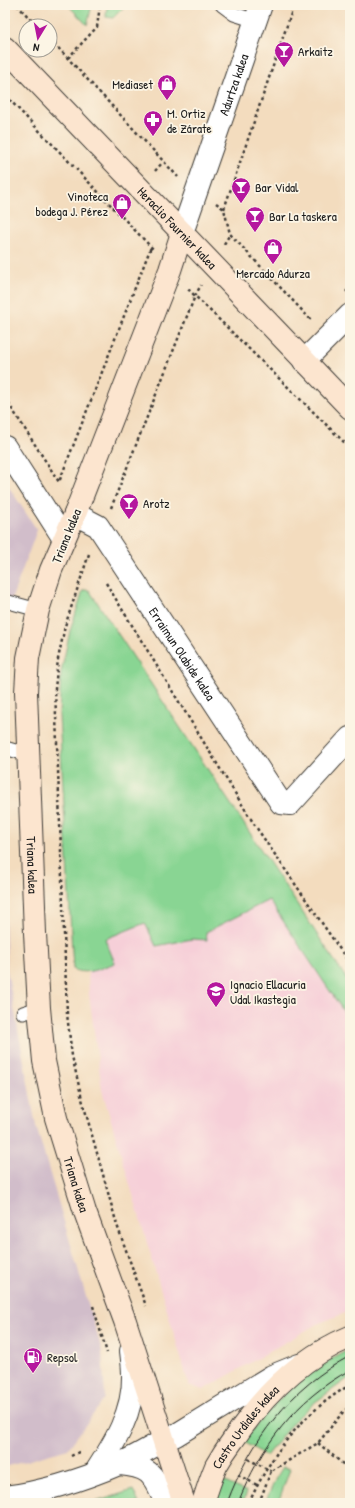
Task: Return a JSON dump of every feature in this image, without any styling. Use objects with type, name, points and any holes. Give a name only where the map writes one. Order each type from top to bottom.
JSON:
[{"type":"main road","name":"Heraclio Fournier kalea","points":[[5,48],[350,408]]},
{"type":"main road","name":"Triana kalea","points":[[182,233],[170,270],[51,570],[38,610],[28,658],[26,692],[35,933],[31,1011],[44,1062],[50,1120],[130,1335],[184,1503]]},
{"type":"main road","name":"Castro Urdiales kalea","points":[[203,1503],[217,1465],[238,1432],[258,1406],[280,1383],[304,1363],[324,1350],[350,1337]]},
{"type":"street","name":"Adurtza kalea","points":[[182,233],[258,13]]},
{"type":"street","points":[[304,361],[350,315]]},
{"type":"street","points":[[5,447],[64,539]]},
{"type":"street","points":[[74,514],[98,526]]},
{"type":"street","name":"Erraimun Olabide kalea","points":[[98,526],[280,803],[290,804],[350,738]]},
{"type":"street","points":[[95,1473],[110,1449],[128,1412],[133,1376],[130,1335]]},
{"type":"street","name":"Castro Urdiales kalea","points":[[5,1497],[61,1485],[120,1464],[163,1440],[176,1435],[272,1376],[304,1363]]},
{"type":"street","points":[[120,1464],[135,1465],[147,1470],[152,1475],[166,1503]]},
{"type":"lane","points":[[222,5],[234,14],[258,13]]},
{"type":"lane","points":[[5,601],[38,610]]},
{"type":"lane","points":[[5,748],[29,755]]},
{"type":"path","points":[[17,5],[29,18]]},
{"type":"path","points":[[68,58],[97,27],[100,5]]},
{"type":"path","points":[[224,209],[294,5]]},
{"type":"path","points":[[5,398],[59,482],[151,247]]},
{"type":"path","points":[[147,1309],[117,1225],[84,1106],[72,1056],[67,1014],[55,689],[58,659],[65,626],[98,526],[112,506],[195,296]]},
{"type":"path","points":[[89,555],[93,562]]},
{"type":"path","points":[[105,582],[254,824],[350,964]]},
{"type":"path","points":[[249,1503],[271,1459],[291,1433],[318,1406],[338,1391],[350,1385]]},
{"type":"path","points":[[259,1503],[271,1471],[318,1443],[343,1412],[350,1406]]},
{"type":"path","points":[[318,1443],[350,1470]]},
{"type":"path","points":[[217,1465],[257,1485]]},
{"type":"shaded area","points":[[5,481],[37,530],[6,614],[5,635]]},
{"type":"shaded area","name":"Ignacio Ellacuria Udal Ikastegia","points":[[91,632],[350,1021],[350,1311],[317,1324],[203,1390],[189,1385],[102,1090],[89,994],[79,789]]},
{"type":"shaded area","points":[[5,901],[7,970],[36,1126],[102,1351],[105,1398],[68,1449],[5,1467]]},
{"type":"green space","points":[[68,5],[92,5],[87,25]]},
{"type":"green space","points":[[107,5],[126,5],[113,18],[106,17]]},
{"type":"green space","points":[[83,590],[89,590],[350,984],[350,1021],[269,900],[206,932],[207,940],[192,939],[156,946],[145,923],[105,939],[115,963],[99,969],[83,972],[73,969],[59,715],[61,672],[70,631]]},
{"type":"green space","points":[[350,1349],[350,1377],[314,1403],[294,1421],[266,1456],[243,1441],[275,1403],[301,1379]]},
{"type":"green space","points":[[283,1467],[290,1469],[278,1503],[265,1503],[276,1478]]},
{"type":"green space","points":[[223,1481],[247,1492],[243,1503],[214,1503]]},
{"type":"green space","points":[[133,1490],[139,1503],[92,1503]]},
{"type":"tram line","points":[[227,1503],[236,1480],[248,1458],[260,1437],[275,1418],[309,1383],[350,1356]]},
{"type":"tram line","points":[[238,1503],[257,1463],[282,1426],[313,1395],[350,1370]]},
{"type":"place","name":"Arkaitz","points":[[284,68]]},
{"type":"place","name":"Mediaset","points":[[167,101]]},
{"type":"place","name":"M. Ortiz de Zárate","points":[[153,137]]},
{"type":"place","name":"Bar Vidal","points":[[241,204]]},
{"type":"place","name":"Vinoteca bodega J. Pérez","points":[[122,220]]},
{"type":"place","name":"Bar La taskera","points":[[255,233]]},
{"type":"place","name":"Mercado Adurza","points":[[273,265]]},
{"type":"place","name":"Arotz","points":[[129,520]]},
{"type":"place","name":"Ignacio Ellacuria Udal Ikastegia","points":[[216,1008]]},
{"type":"place","name":"Repsol","points":[[33,1374]]}]
